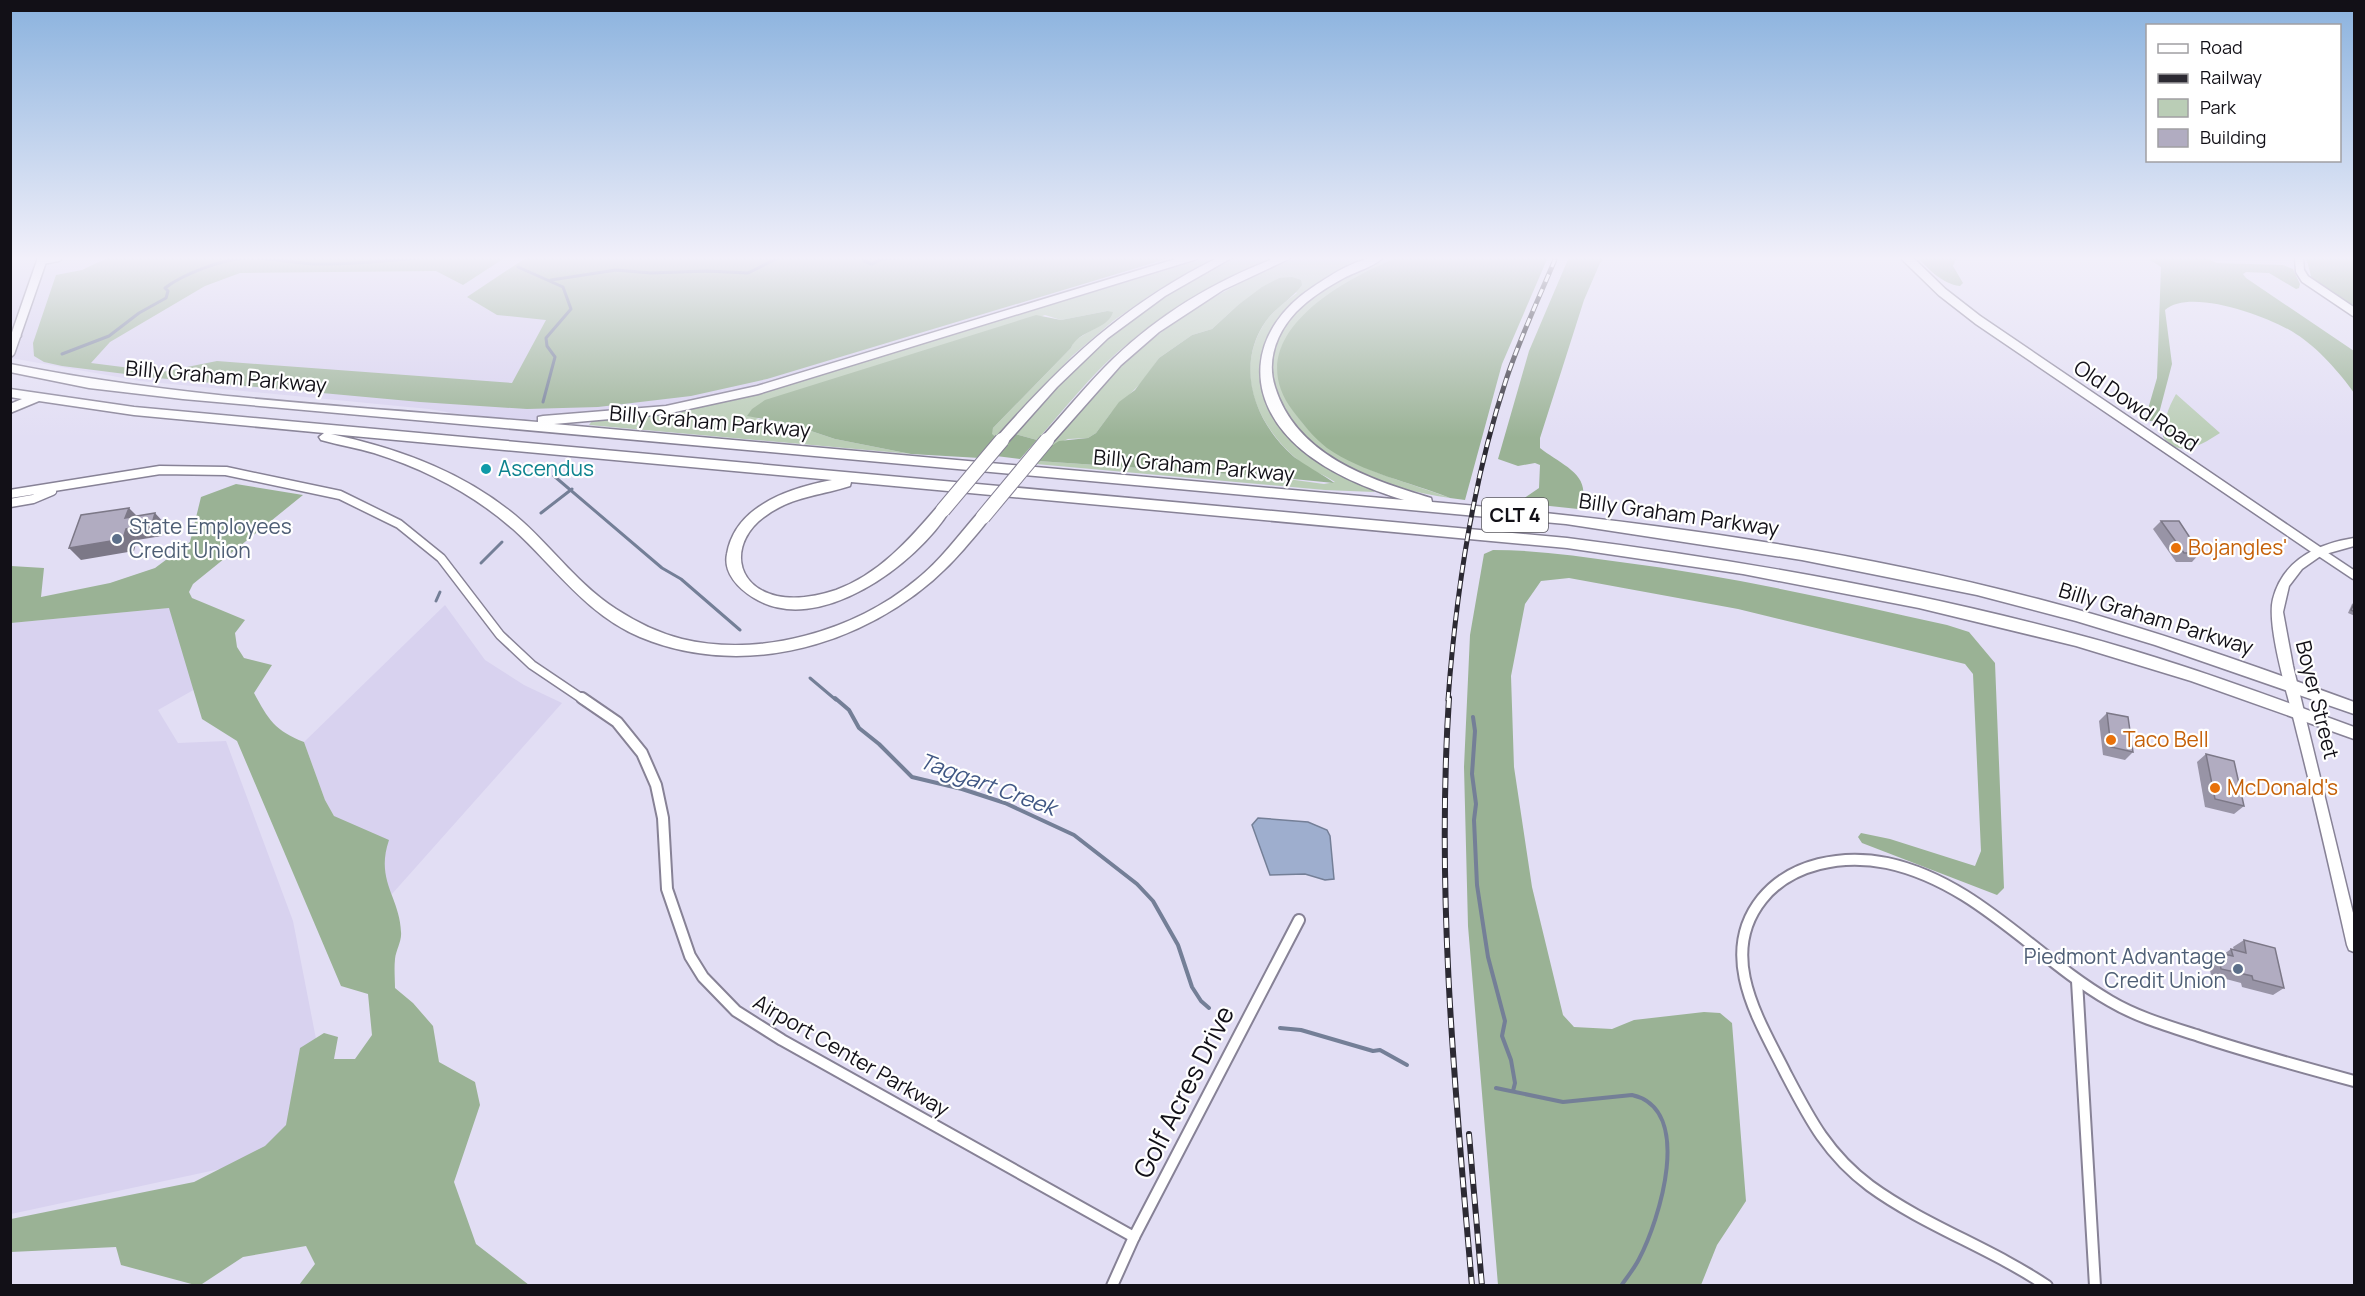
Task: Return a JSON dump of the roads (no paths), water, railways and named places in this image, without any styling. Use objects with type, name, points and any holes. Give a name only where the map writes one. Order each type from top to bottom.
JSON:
[{"type":"highway","points":[[417,416],[536,420],[590,418],[708,403],[797,379],[997,317]]},
{"type":"highway","points":[[880,480],[832,484],[793,495],[764,510],[744,527],[734,548],[733,559],[740,580],[759,595],[782,601],[809,602],[840,594],[865,583],[911,546],[1056,379],[1124,317]]},
{"type":"highway","points":[[234,420],[347,441],[386,452],[443,476],[492,505],[610,613],[641,631],[663,640],[702,649],[736,650],[780,647],[820,638],[861,622],[890,606],[930,577],[1047,440],[1118,362],[1151,332],[1173,317]]},
{"type":"highway","points":[[1286,317],[1271,339],[1265,374],[1270,394],[1284,422],[1295,435],[1318,455],[1336,466],[1383,488],[1464,511]]},
{"type":"highway","name":"Billy Graham Parkway","points":[[10,368],[48,377],[135,390],[1566,519],[1758,547],[1940,582],[2096,621],[2219,659],[2355,708]]},
{"type":"highway","name":"Billy Graham Parkway","points":[[10,393],[134,411],[1567,543],[1748,569],[1872,592],[2035,629],[2156,664],[2355,733]]},
{"type":"highway","points":[[10,409],[36,398]]},
{"type":"main road","name":"Boyer Street","points":[[2355,542],[2318,551],[2295,567],[2279,596],[2278,627],[2290,685],[2355,945]]},
{"type":"street","points":[[10,352],[21,317]]},
{"type":"street","name":"Old Dowd Road","points":[[1975,317],[2355,575]]},
{"type":"street","name":"Airport Center Parkway","points":[[10,494],[59,488],[160,470],[225,471],[340,495],[399,524],[441,558],[500,635],[532,665],[617,722],[642,753],[658,796],[663,818],[667,890],[682,937],[703,977],[736,1011],[782,1040],[1134,1237]]},
{"type":"street","name":"Airport Center Parkway","points":[[10,503],[33,498],[59,488]]},
{"type":"street","points":[[2047,1286],[1999,1255],[1894,1202],[1868,1184],[1837,1156],[1820,1136],[1756,1015],[1747,992],[1742,958],[1750,918],[1759,902],[1783,878],[1820,863],[1866,860],[1913,870],[1958,891],[1985,908],[2077,981],[2139,1016],[2240,1050],[2355,1081]]},
{"type":"street","name":"Golf Acres Drive","points":[[1112,1286],[1134,1237],[1299,920]]},
{"type":"street","points":[[2077,981],[2095,1286]]},
{"type":"water","points":[[1258,818],[1308,822],[1327,830],[1330,836],[1334,879],[1325,880],[1305,874],[1270,875],[1252,825]]},
{"type":"waterway","name":"Taggart Creek","points":[[62,354],[109,336],[133,317]]},
{"type":"waterway","name":"Taggart Creek","points":[[543,402],[555,357],[547,346],[546,338],[564,317]]},
{"type":"waterway","name":"Taggart Creek","points":[[554,476],[571,490]]},
{"type":"waterway","points":[[541,513],[571,490]]},
{"type":"waterway","name":"Taggart Creek","points":[[571,490],[662,568],[681,579],[740,630]]},
{"type":"waterway","points":[[481,563],[502,542]]},
{"type":"waterway","points":[[436,601],[440,592]]},
{"type":"waterway","name":"Taggart Creek","points":[[810,678],[836,700]]},
{"type":"waterway","name":"Taggart Creek","points":[[835,698],[849,710],[859,728],[879,744],[912,777],[962,789],[1005,803],[1074,835],[1137,884],[1153,901],[1178,945],[1192,987],[1201,1001],[1209,1008]]},
{"type":"waterway","points":[[1473,717],[1475,731],[1472,774],[1476,804],[1474,820],[1477,885],[1488,957],[1505,1021],[1502,1036],[1511,1060],[1515,1083],[1513,1091]]},
{"type":"waterway","name":"Taggart Creek","points":[[1280,1028],[1301,1030],[1373,1051],[1380,1050],[1407,1065]]},
{"type":"waterway","name":"Taggart Creek","points":[[1496,1088],[1563,1102],[1632,1095],[1651,1105],[1662,1121],[1667,1143],[1667,1168],[1662,1194],[1647,1242],[1637,1263],[1621,1286]]},
{"type":"railway","points":[[1448,700],[1461,578],[1475,498],[1494,419],[1511,364],[1530,317]]},
{"type":"railway","points":[[1449,698],[1445,845],[1446,919],[1459,1139],[1472,1286]]},
{"type":"railway","points":[[1469,1134],[1482,1286]]},
{"type":"place","name":"Ascendus","points":[[486,469]]},
{"type":"place","name":"State Employees Credit Union","points":[[117,539]]},
{"type":"place","name":"Bojangles'","points":[[2176,548]]},
{"type":"place","name":"Taco Bell","points":[[2111,740]]},
{"type":"place","name":"McDonald's","points":[[2215,788]]},
{"type":"place","name":"Piedmont Advantage Credit Union","points":[[2238,969]]}]
